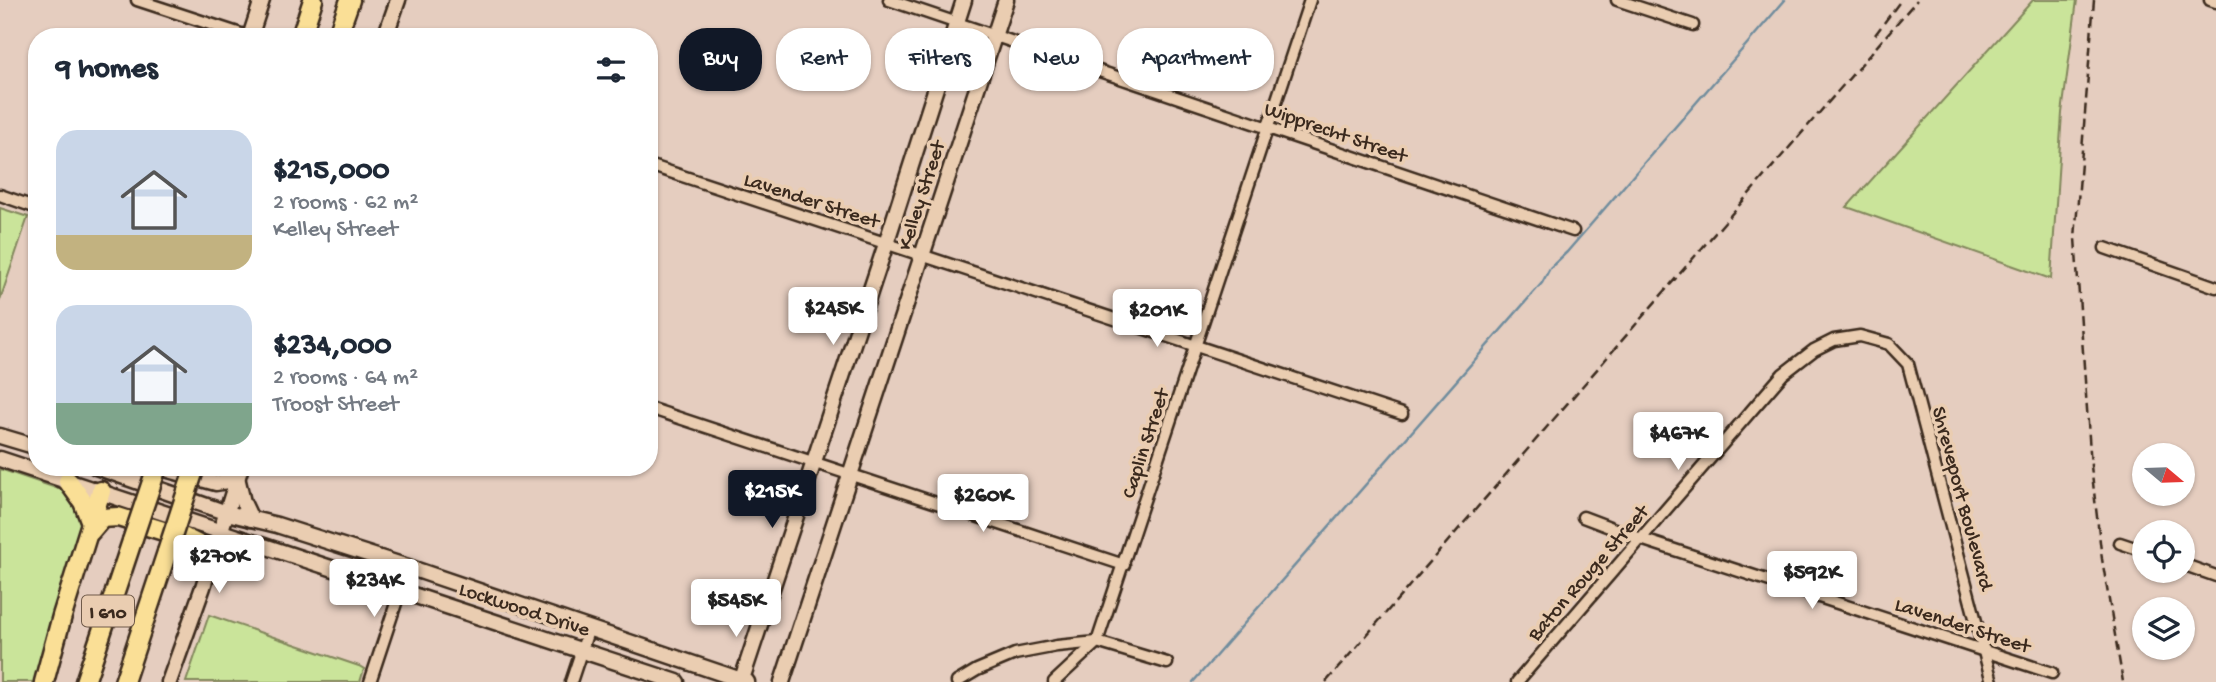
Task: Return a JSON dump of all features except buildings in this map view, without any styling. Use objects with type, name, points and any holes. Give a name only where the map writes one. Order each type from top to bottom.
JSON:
[{"type":"highway","points":[[340,28],[350,0]]},
{"type":"highway","points":[[303,28],[311,7]]},
{"type":"highway","name":"I 610","points":[[85,682],[155,476]]},
{"type":"highway","name":"I 610","points":[[124,682],[192,476]]},
{"type":"highway","points":[[68,481],[83,502],[91,528]]},
{"type":"highway","points":[[44,682],[101,491]]},
{"type":"highway","points":[[91,528],[102,518],[118,517],[191,540],[212,559]]},
{"type":"main road","points":[[253,28],[262,0]]},
{"type":"main road","points":[[388,28],[398,0]]},
{"type":"main road","name":"Kelley Street","points":[[743,681],[964,0]]},
{"type":"main road","name":"Kelley Street","points":[[995,32],[1006,0]]},
{"type":"main road","name":"Kelley Street","points":[[782,682],[976,91]]},
{"type":"main road","points":[[0,436],[28,444]]},
{"type":"main road","name":"Lockwood Drive","points":[[0,459],[28,468]]},
{"type":"main road","name":"Lockwood Drive","points":[[53,476],[677,682]]},
{"type":"main road","points":[[101,491],[103,476]]},
{"type":"main road","name":"Lockwood Drive","points":[[124,476],[227,513],[408,567],[743,681]]},
{"type":"main road","points":[[191,476],[216,483],[227,481],[234,476]]},
{"type":"main road","points":[[169,682],[238,476]]},
{"type":"main road","points":[[240,476],[239,492],[251,519]]},
{"type":"street","points":[[137,0],[223,28]]},
{"type":"street","name":"Wipprecht Street","points":[[889,0],[972,28]]},
{"type":"street","name":"Caplin Street","points":[[1054,682],[1097,642],[1310,0]]},
{"type":"street","points":[[1617,0],[1693,24]]},
{"type":"street","points":[[2210,0],[2216,2]]},
{"type":"street","name":"Wipprecht Street","points":[[995,35],[1573,231]]},
{"type":"street","name":"Lavender Street","points":[[658,168],[1402,414]]},
{"type":"street","points":[[0,195],[28,205]]},
{"type":"street","points":[[2105,248],[2216,287]]},
{"type":"street","name":"Baton Rouge Street","points":[[1517,682],[1783,374],[1814,350],[1835,340],[1860,336],[1875,340]]},
{"type":"street","name":"Shreveport Boulevard","points":[[1875,340],[1889,344],[1908,365],[1992,682]]},
{"type":"street","points":[[658,411],[1124,565]]},
{"type":"street","name":"Lavender Street","points":[[1583,517],[1641,539],[2052,673]]},
{"type":"street","points":[[2120,542],[2132,546]]},
{"type":"street","points":[[370,682],[408,567]]},
{"type":"street","points":[[2195,569],[2216,576]]},
{"type":"street","points":[[571,682],[589,628]]},
{"type":"street","points":[[957,682],[977,670],[1015,654],[1044,647],[1097,642],[1167,663]]},
{"type":"green space","points":[[2033,0],[2077,0],[2062,113],[2051,279],[1847,207]]},
{"type":"green space","points":[[0,208],[28,217],[0,300]]},
{"type":"green space","points":[[0,469],[62,490],[77,499],[83,516],[48,631],[36,682],[0,682]]},
{"type":"green space","points":[[209,615],[359,666],[364,669],[360,682],[186,682]]},
{"type":"waterway","points":[[1193,682],[1785,0]]},
{"type":"railway","points":[[1875,35],[1901,0]]},
{"type":"railway","points":[[1326,682],[1917,0]]},
{"type":"railway","points":[[2094,0],[2075,238],[2091,466],[2102,559],[2123,682]]}]
